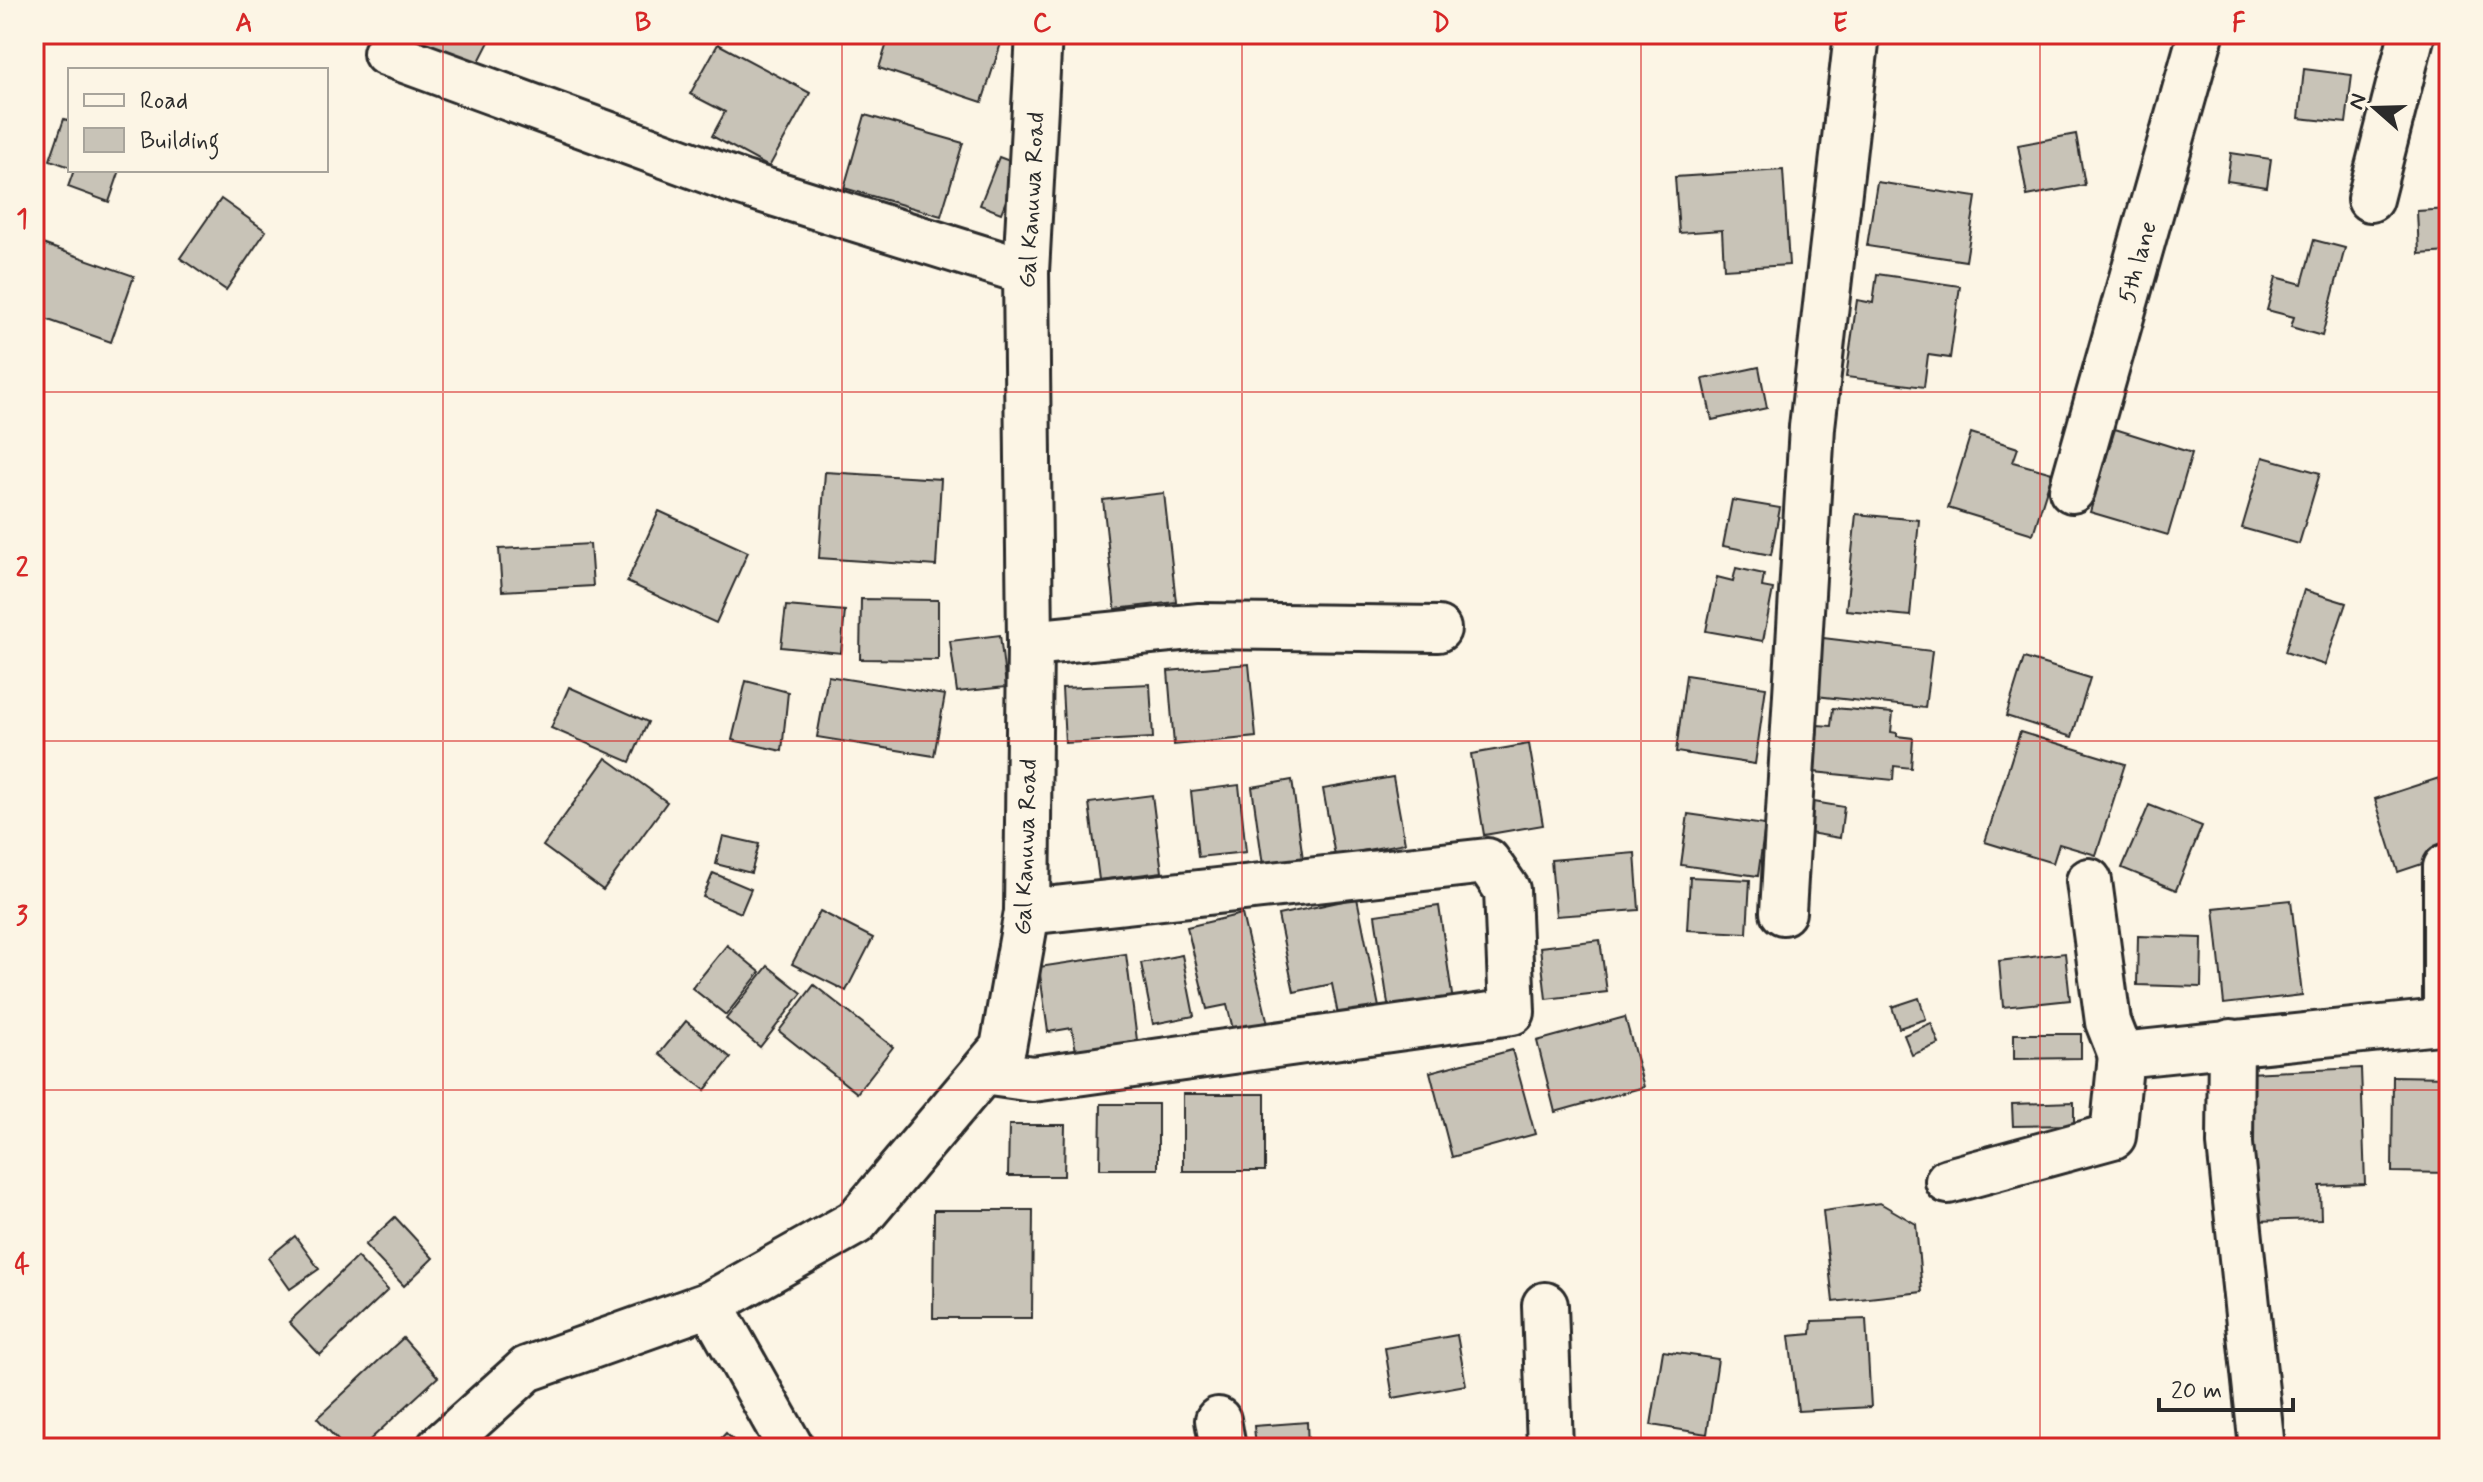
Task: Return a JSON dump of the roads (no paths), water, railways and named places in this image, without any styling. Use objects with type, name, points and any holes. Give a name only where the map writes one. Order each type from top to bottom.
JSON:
[{"type":"street","name":"Gal Kanuwa Road","points":[[439,1448],[527,1369],[710,1304],[856,1222],[1003,1048],[1027,912],[1030,643],[1026,272],[1039,34]]},
{"type":"street","points":[[1783,912],[1812,427],[1857,34]]},
{"type":"street","name":"5th lane","points":[[2072,490],[2201,34]]},
{"type":"street","points":[[2370,199],[2412,34]]},
{"type":"street","points":[[386,53],[741,183],[1026,272]]},
{"type":"street","points":[[1030,643],[1200,626],[1438,629]]},
{"type":"street","points":[[983,1072],[1033,1079],[1512,1012],[1507,890],[1487,861],[1027,912]]},
{"type":"street","points":[[2121,1055],[2447,1021],[2446,867],[2449,866]]},
{"type":"street","points":[[1948,1181],[2113,1136],[2121,1055],[2108,1022],[2089,881]]},
{"type":"street","points":[[2231,1042],[2230,1144],[2262,1448]]},
{"type":"street","points":[[710,1304],[791,1448]]},
{"type":"street","points":[[1545,1305],[1550,1448]]}]
